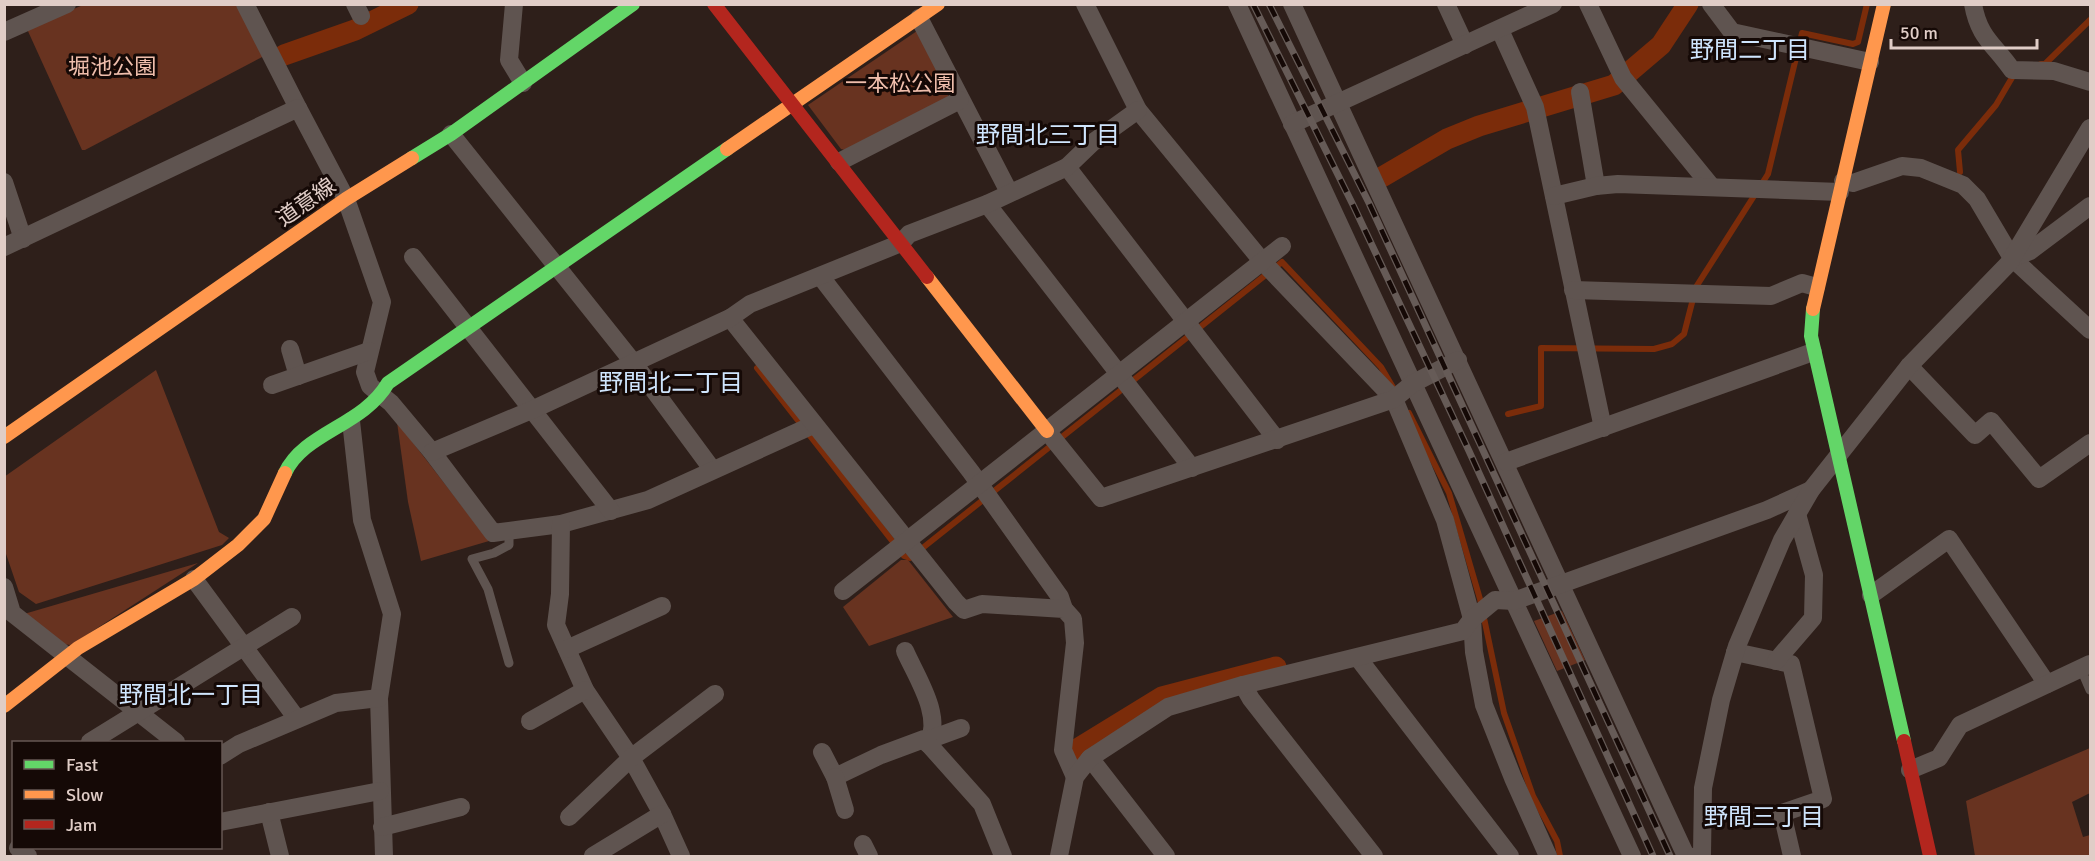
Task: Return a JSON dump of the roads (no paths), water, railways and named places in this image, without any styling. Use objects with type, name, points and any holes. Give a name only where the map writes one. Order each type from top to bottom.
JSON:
[{"type":"street","points":[[4,32],[67,4]]},
{"type":"street","points":[[245,4],[346,199],[382,302],[378,327],[369,351],[365,372],[370,386],[381,395],[432,452],[494,533],[561,525],[648,500],[813,425]]},
{"type":"street","points":[[514,4],[509,60],[523,83]]},
{"type":"street","name":"道意線","points":[[4,437],[346,199],[451,134],[633,4]]},
{"type":"street","points":[[714,4],[1101,498],[1395,399],[1412,384],[1458,360]]},
{"type":"street","points":[[4,706],[69,658],[78,648],[194,579],[238,545],[264,519],[289,465],[301,450],[351,420],[381,395],[388,383],[938,4]]},
{"type":"street","points":[[1085,4],[1138,110],[1262,261],[1395,399],[1480,612],[1474,652],[1484,705],[1548,856]]},
{"type":"street","points":[[1292,4],[1506,462],[1686,856]]},
{"type":"street","points":[[1446,4],[1465,45]]},
{"type":"street","points":[[1292,124],[1553,4]]},
{"type":"street","points":[[1588,4],[1623,78],[1711,186]]},
{"type":"street","points":[[1711,4],[1732,32],[1870,62]]},
{"type":"street","points":[[1884,4],[1816,287],[1811,320],[1813,352],[1930,856]]},
{"type":"street","points":[[1973,4],[1976,24],[1983,36],[1996,48],[2012,70],[2054,71],[2091,82]]},
{"type":"street","points":[[1241,6],[1292,124],[1632,856]]},
{"type":"street","points":[[919,18],[1009,192]]},
{"type":"street","points":[[1500,30],[1535,107],[1603,428]]},
{"type":"street","points":[[1581,95],[1596,186]]},
{"type":"street","points":[[839,162],[960,100]]},
{"type":"street","points":[[4,248],[298,108]]},
{"type":"street","points":[[432,452],[534,410],[730,318],[750,304],[901,243],[909,234],[987,204],[1067,167],[1092,143],[1138,110]]},
{"type":"street","points":[[1696,856],[1702,854],[1703,788],[1708,754],[1735,652],[1770,562],[1811,490],[1909,366],[1975,300],[2012,258],[2091,128]]},
{"type":"street","points":[[451,134],[633,362],[712,469]]},
{"type":"street","points":[[1554,196],[1596,186],[1841,186],[1902,166],[1921,168],[1963,185],[1977,199],[2012,258],[2089,325]]},
{"type":"street","points":[[1067,167],[1277,440]]},
{"type":"street","points":[[4,182],[22,239]]},
{"type":"street","points":[[987,204],[1192,468]]},
{"type":"street","points":[[2012,258],[2030,251],[2091,206]]},
{"type":"street","points":[[843,591],[1282,246]]},
{"type":"street","points":[[413,257],[534,410],[610,511]]},
{"type":"street","points":[[821,277],[971,472],[978,486],[1060,597],[1064,609],[1073,619],[1075,643],[1063,750],[1075,777]]},
{"type":"street","points":[[1573,290],[1771,296],[1802,283],[1816,287]]},
{"type":"street","points":[[730,318],[813,425],[964,610],[982,604],[1064,609]]},
{"type":"street","points":[[290,349],[298,376]]},
{"type":"street","points":[[272,385],[369,351]]},
{"type":"street","points":[[1506,462],[1813,352]]},
{"type":"street","points":[[1909,366],[1975,435],[1991,421],[2039,479],[2091,443]]},
{"type":"street","points":[[351,420],[362,520],[392,614],[379,698],[380,791],[384,856]]},
{"type":"street","points":[[1059,856],[1075,777],[1090,758],[1168,706],[1243,685],[1463,631],[1480,612],[1495,600],[1514,601],[1767,510],[1811,490]]},
{"type":"street","points":[[1776,661],[1813,618],[1814,575],[1797,514]]},
{"type":"street","points":[[561,525],[560,594],[556,625],[585,690],[631,758],[663,814],[681,856]]},
{"type":"street","points":[[1871,595],[1949,539],[2047,684]]},
{"type":"street","points":[[194,579],[297,719]]},
{"type":"street","points":[[4,586],[12,613],[175,741]]},
{"type":"street","points":[[567,649],[662,606]]},
{"type":"street","points":[[92,741],[292,617]]},
{"type":"street","points":[[905,651],[933,717],[934,734],[929,741]]},
{"type":"street","points":[[1735,652],[1791,664],[1823,799],[1782,813],[1792,856]]},
{"type":"street","points":[[1358,658],[1510,856]]},
{"type":"street","points":[[1910,770],[1939,758],[1960,725],[2086,667]]},
{"type":"street","points":[[1243,685],[1251,699],[1374,856]]},
{"type":"street","points":[[530,721],[585,690]]},
{"type":"street","points":[[569,817],[631,758],[715,694]]},
{"type":"street","points":[[222,755],[239,744],[336,704],[379,698]]},
{"type":"street","points":[[929,741],[961,728]]},
{"type":"street","points":[[835,777],[881,755],[924,739],[929,741],[982,804],[1003,856]]},
{"type":"street","points":[[822,752],[835,777],[845,810]]},
{"type":"street","points":[[1090,758],[1166,856]]},
{"type":"street","points":[[222,822],[380,791]]},
{"type":"street","points":[[382,827],[461,807]]},
{"type":"street","points":[[269,813],[280,856]]},
{"type":"street","points":[[593,856],[663,814]]},
{"type":"lane","points":[[509,530],[509,545],[494,553],[472,559],[488,589],[509,663]]},
{"type":"lane","points":[[2086,667],[2091,690]]},
{"type":"waterway","points":[[284,55],[355,30],[408,4]]},
{"type":"waterway","points":[[1382,177],[1447,139],[1479,126],[1614,85],[1661,45],[1688,4]]},
{"type":"waterway","points":[[1508,414],[1541,406],[1541,348],[1654,349],[1672,344],[1684,334],[1696,287],[1768,174],[1802,33],[1853,44],[1858,42],[1867,4]]},
{"type":"waterway","points":[[2041,64],[2045,64],[2090,20]]},
{"type":"waterway","points":[[1960,172],[1958,150],[1996,105],[2013,76]]},
{"type":"waterway","points":[[757,368],[904,556],[910,558],[1282,262],[1381,367],[1394,389]]},
{"type":"waterway","points":[[1409,413],[1449,493],[1480,599],[1504,713],[1533,796],[1557,841],[1560,856]]},
{"type":"waterway","points":[[1074,751],[1162,697],[1276,667]]},
{"type":"railway","points":[[1253,4],[1354,207],[1469,451],[1653,856]]},
{"type":"railway","points":[[1269,4],[1369,203],[1670,856]]},
{"type":"district","name":"野間二丁目","points":[[1750,50]]},
{"type":"district","name":"野間北三丁目","points":[[1048,135]]},
{"type":"district","name":"野間北二丁目","points":[[671,383]]},
{"type":"district","name":"野間北一丁目","points":[[191,695]]},
{"type":"district","name":"野間三丁目","points":[[1764,817]]},
{"type":"park label","name":"堀池公園","points":[[112,66]]},
{"type":"park label","name":"一本松公園","points":[[900,83]]}]
